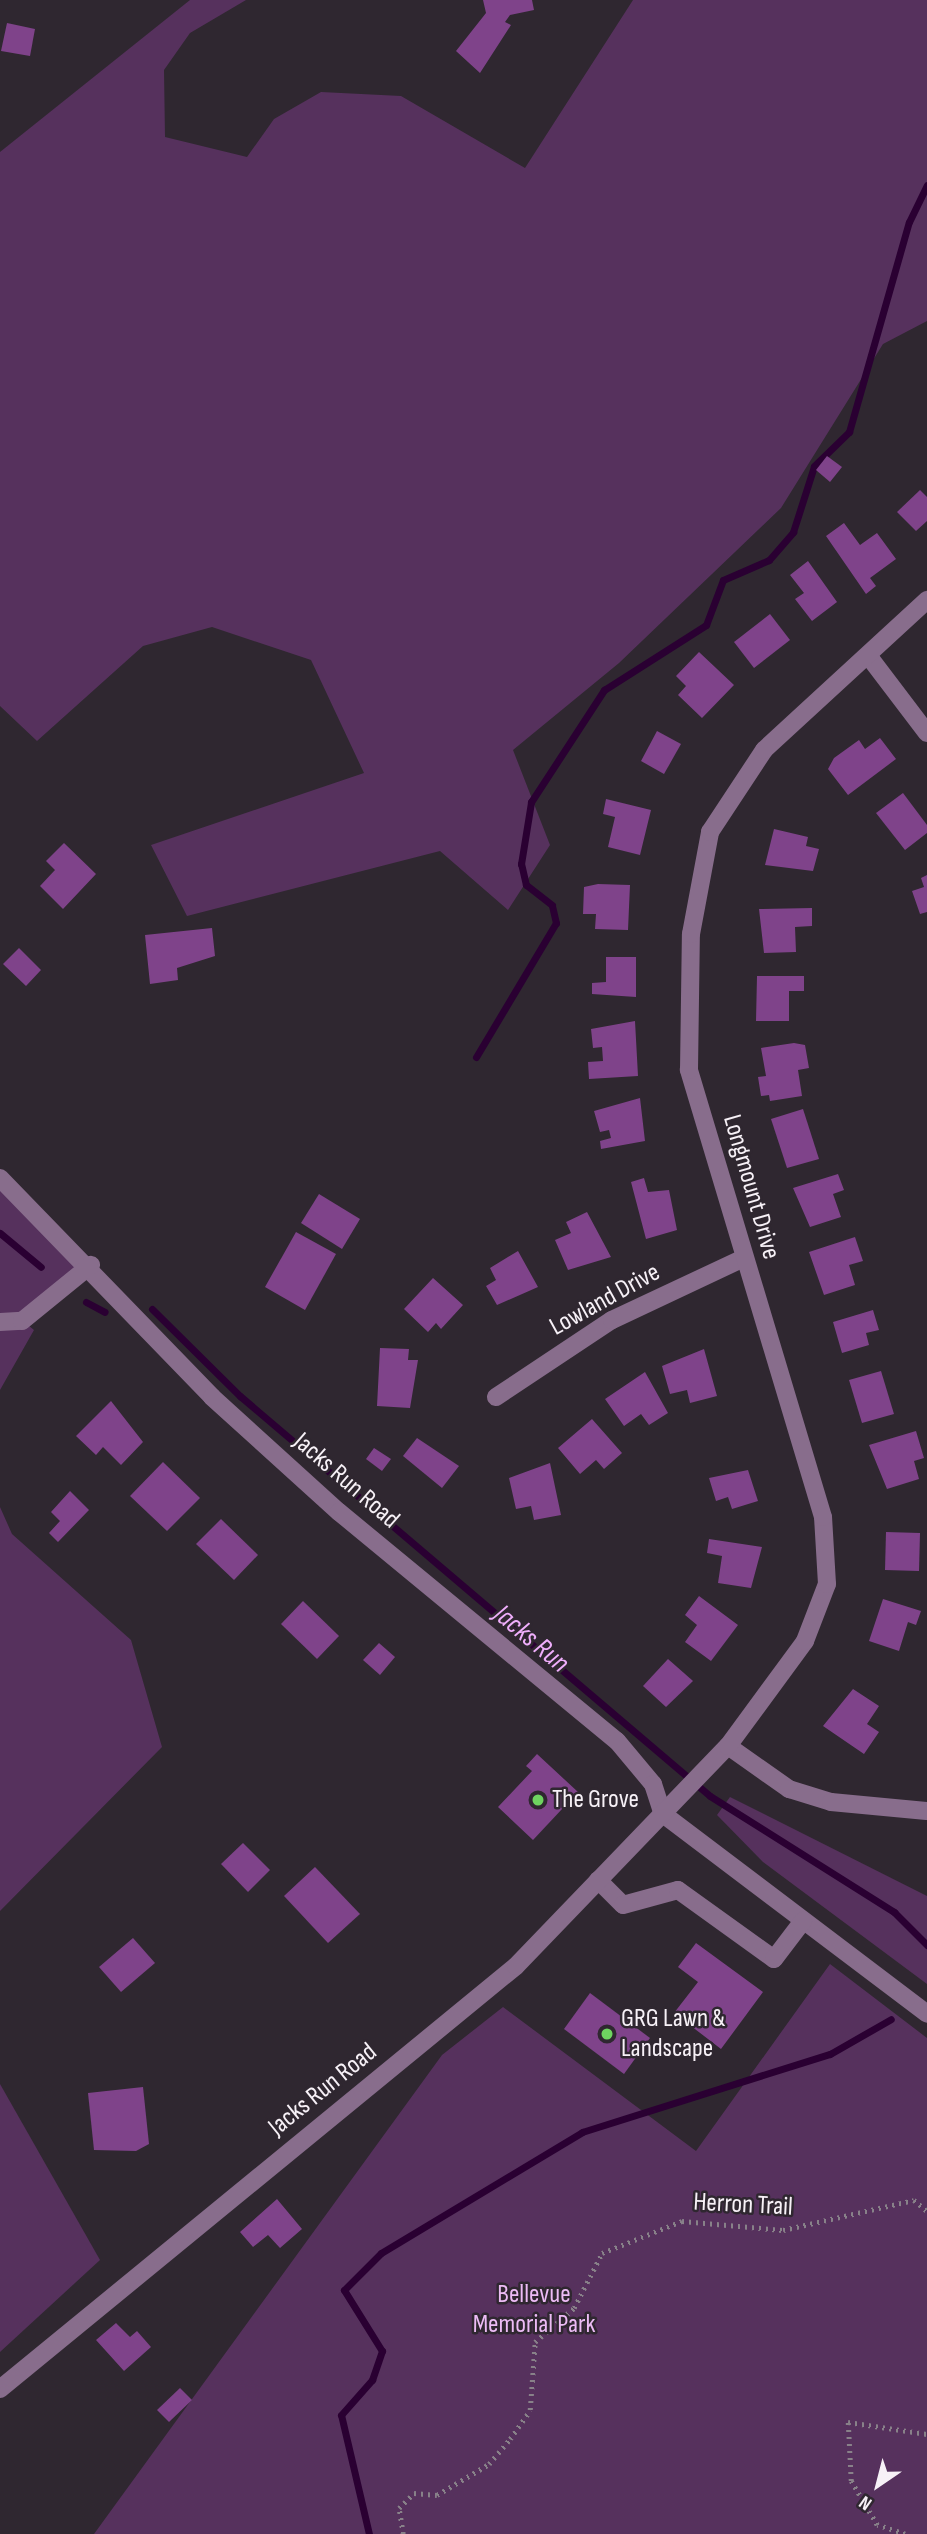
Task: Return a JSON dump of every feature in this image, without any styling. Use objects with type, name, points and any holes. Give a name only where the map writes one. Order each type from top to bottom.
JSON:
[{"type":"street","name":"Longmount Drive","points":[[663,1814],[729,1746],[805,1641],[827,1584],[824,1517],[689,1070],[691,934],[710,832],[764,750],[870,658],[927,600]]},
{"type":"street","points":[[870,658],[927,733]]},
{"type":"street","name":"Jacks Run Road","points":[[0,1178],[91,1265],[222,1406],[339,1512],[617,1741],[653,1784],[663,1814],[516,1966],[0,2389]]},
{"type":"street","name":"Lowland Drive","points":[[496,1397],[612,1320],[744,1258]]},
{"type":"street","points":[[0,1322],[22,1321],[91,1265]]},
{"type":"street","points":[[729,1746],[789,1789],[831,1802],[927,1811]]},
{"type":"street","points":[[663,1814],[927,2014]]},
{"type":"street","points":[[598,1880],[623,1905],[678,1890],[774,1959],[803,1921]]},
{"type":"path","name":"Herron Trail","points":[[403,2534],[399,2508],[414,2493],[437,2495],[489,2464],[510,2440],[530,2410],[535,2342],[574,2308],[602,2253],[682,2221],[783,2230],[914,2200],[927,2211]]},
{"type":"path","points":[[905,2534],[877,2525],[851,2481],[848,2422],[927,2434]]},
{"type":"green space","points":[[190,0],[246,0],[190,33],[164,70],[165,137],[247,157],[274,119],[321,92],[401,96],[525,168],[633,0],[927,0],[927,321],[883,344],[781,508],[619,663],[513,750],[550,845],[508,910],[440,851],[187,916],[151,845],[364,773],[311,660],[212,627],[143,646],[37,741],[0,706],[0,152]]},
{"type":"green space","points":[[0,1178],[91,1265],[23,1321],[34,1330],[0,1390]]},
{"type":"green space","points":[[0,1507],[12,1534],[131,1640],[162,1747],[0,1911]]},
{"type":"green space","points":[[730,1797],[927,1896],[927,1984],[763,1862],[717,1815]]},
{"type":"green space","name":"Bellevue Memorial Park","points":[[830,1964],[927,2038],[927,2534],[94,2534],[442,2055],[503,2007],[696,2151]]},
{"type":"green space","points":[[0,2084],[100,2260],[0,2352]]},
{"type":"building","points":[[483,0],[532,0],[534,10],[510,15],[505,22],[511,25],[480,73],[456,51],[486,13]]},
{"type":"building","points":[[7,23],[35,29],[30,56],[1,51]]},
{"type":"building","points":[[827,456],[842,467],[830,482],[816,470]]},
{"type":"building","points":[[920,490],[927,497],[927,521],[916,531],[897,512]]},
{"type":"building","points":[[844,523],[860,545],[877,533],[896,559],[870,578],[876,586],[866,594],[826,536]]},
{"type":"building","points":[[808,561],[837,602],[812,621],[795,599],[804,593],[790,575]]},
{"type":"building","points":[[770,614],[790,640],[754,668],[734,642]]},
{"type":"building","points":[[699,652],[734,685],[702,718],[678,695],[686,686],[676,676]]},
{"type":"building","points":[[657,731],[681,744],[664,774],[641,761]]},
{"type":"building","points":[[880,738],[896,759],[848,795],[828,769],[834,758],[859,740],[865,749]]},
{"type":"building","points":[[903,793],[927,825],[927,833],[905,850],[876,813]]},
{"type":"building","points":[[606,799],[651,810],[640,855],[608,847],[615,817],[603,814]]},
{"type":"building","points":[[774,829],[808,837],[806,846],[819,849],[813,871],[765,865]]},
{"type":"building","points":[[64,843],[96,874],[63,909],[40,886],[55,870],[46,861]]},
{"type":"building","points":[[927,875],[927,912],[920,914],[912,891],[924,887],[921,878]]},
{"type":"building","points":[[598,884],[630,885],[628,930],[595,929],[596,914],[583,914],[584,887]]},
{"type":"building","points":[[812,908],[812,926],[795,927],[796,952],[764,953],[759,909]]},
{"type":"building","points":[[212,928],[215,956],[177,968],[178,980],[150,984],[145,935]]},
{"type":"building","points":[[19,948],[41,970],[26,986],[3,964]]},
{"type":"building","points":[[606,957],[636,957],[636,997],[592,994],[592,983],[606,982]]},
{"type":"building","points":[[757,976],[804,976],[804,991],[789,991],[789,1021],[756,1021]]},
{"type":"building","points":[[635,1021],[638,1076],[589,1079],[588,1062],[603,1061],[602,1047],[593,1048],[591,1029]]},
{"type":"building","points":[[794,1043],[805,1045],[809,1068],[798,1070],[802,1096],[770,1101],[769,1095],[761,1096],[758,1077],[766,1076],[761,1048]]},
{"type":"building","points":[[640,1098],[645,1141],[601,1149],[600,1141],[611,1138],[609,1130],[600,1132],[594,1111]]},
{"type":"building","points":[[803,1109],[819,1159],[787,1168],[771,1119]]},
{"type":"building","points":[[838,1174],[844,1190],[833,1194],[841,1217],[810,1227],[793,1188]]},
{"type":"building","points":[[644,1178],[648,1192],[669,1190],[677,1230],[646,1239],[631,1182]]},
{"type":"building","points":[[319,1194],[360,1219],[342,1249],[301,1223]]},
{"type":"building","points":[[587,1212],[611,1257],[568,1270],[555,1240],[571,1233],[566,1222]]},
{"type":"building","points":[[296,1232],[336,1254],[305,1310],[265,1287]]},
{"type":"building","points":[[855,1237],[863,1261],[849,1265],[855,1285],[824,1295],[809,1252]]},
{"type":"building","points":[[518,1251],[538,1287],[497,1305],[486,1286],[496,1280],[490,1268]]},
{"type":"building","points":[[433,1278],[463,1305],[441,1329],[436,1323],[428,1332],[404,1309]]},
{"type":"building","points":[[873,1310],[879,1330],[866,1333],[869,1345],[842,1353],[833,1322]]},
{"type":"building","points":[[380,1348],[409,1349],[408,1360],[418,1360],[410,1408],[377,1406]]},
{"type":"building","points":[[704,1349],[717,1396],[690,1403],[687,1390],[670,1394],[662,1366]]},
{"type":"building","points":[[881,1371],[894,1414],[862,1423],[849,1380]]},
{"type":"building","points":[[645,1372],[668,1413],[649,1425],[641,1414],[624,1426],[605,1399]]},
{"type":"building","points":[[111,1401],[143,1442],[121,1465],[103,1447],[96,1455],[76,1436]]},
{"type":"building","points":[[592,1419],[622,1453],[604,1469],[596,1460],[580,1474],[558,1448]]},
{"type":"building","points":[[916,1431],[924,1458],[914,1461],[919,1479],[887,1489],[869,1445]]},
{"type":"building","points":[[417,1438],[459,1466],[442,1488],[403,1456]]},
{"type":"building","points":[[374,1448],[391,1459],[382,1471],[366,1459]]},
{"type":"building","points":[[163,1462],[200,1498],[167,1531],[130,1496]]},
{"type":"building","points":[[550,1463],[561,1515],[534,1520],[531,1506],[516,1509],[509,1478]]},
{"type":"building","points":[[748,1470],[758,1501],[732,1509],[728,1497],[716,1501],[709,1478]]},
{"type":"building","points":[[70,1491],[89,1510],[58,1542],[49,1533],[60,1521],[51,1512]]},
{"type":"building","points":[[221,1519],[258,1555],[234,1580],[196,1544]]},
{"type":"building","points":[[886,1532],[920,1533],[919,1571],[885,1570]]},
{"type":"building","points":[[709,1539],[762,1547],[751,1588],[718,1583],[722,1556],[707,1553]]},
{"type":"building","points":[[699,1596],[738,1625],[711,1661],[685,1642],[697,1625],[685,1615]]},
{"type":"building","points":[[883,1599],[921,1611],[916,1625],[908,1622],[899,1651],[869,1641]]},
{"type":"building","points":[[303,1601],[339,1636],[317,1659],[281,1624]]},
{"type":"building","points":[[379,1643],[395,1657],[380,1675],[363,1660]]},
{"type":"building","points":[[668,1659],[693,1681],[666,1707],[643,1686]]},
{"type":"building","points":[[853,1689],[879,1706],[867,1724],[879,1732],[864,1754],[823,1726]]},
{"type":"building","name":"The Grove","points":[[537,1754],[578,1792],[533,1840],[498,1807],[532,1771],[526,1766]]},
{"type":"building","points":[[243,1843],[270,1870],[248,1892],[221,1864]]},
{"type":"building","points":[[315,1867],[360,1914],[328,1943],[284,1896]]},
{"type":"building","points":[[133,1938],[155,1963],[121,1992],[99,1967]]},
{"type":"building","points":[[696,1943],[763,1992],[721,2049],[674,2013],[698,1982],[678,1967]]},
{"type":"building","name":"GRG Lawn & Landscape","points":[[590,1993],[650,2038],[624,2074],[564,2029]]},
{"type":"building","points":[[143,2087],[149,2144],[136,2151],[94,2150],[88,2093]]},
{"type":"building","points":[[277,2199],[302,2229],[280,2248],[268,2235],[253,2247],[240,2232]]},
{"type":"building","points":[[116,2323],[130,2337],[137,2331],[151,2347],[124,2371],[96,2340]]},
{"type":"building","points":[[180,2388],[192,2400],[169,2422],[157,2410]]},
{"type":"waterway","points":[[476,1057],[556,923],[552,905],[526,885],[521,864],[531,802],[604,690],[706,625],[723,580],[769,560],[793,532],[814,466],[849,432],[909,222],[927,185]]},
{"type":"waterway","name":"Jacks Run","points":[[0,1233],[41,1267]]},
{"type":"waterway","name":"Jacks Run","points":[[86,1302],[105,1312]]},
{"type":"waterway","name":"Jacks Run","points":[[152,1309],[240,1396],[710,1796],[894,1912],[927,1945]]},
{"type":"waterway","points":[[369,2534],[341,2415],[372,2380],[382,2351],[344,2290],[381,2253],[582,2132],[830,2054],[891,2019]]},
{"type":"place","name":"The Grove","points":[[538,1800]]},
{"type":"place","name":"GRG Lawn & Landscape","points":[[607,2034]]}]
